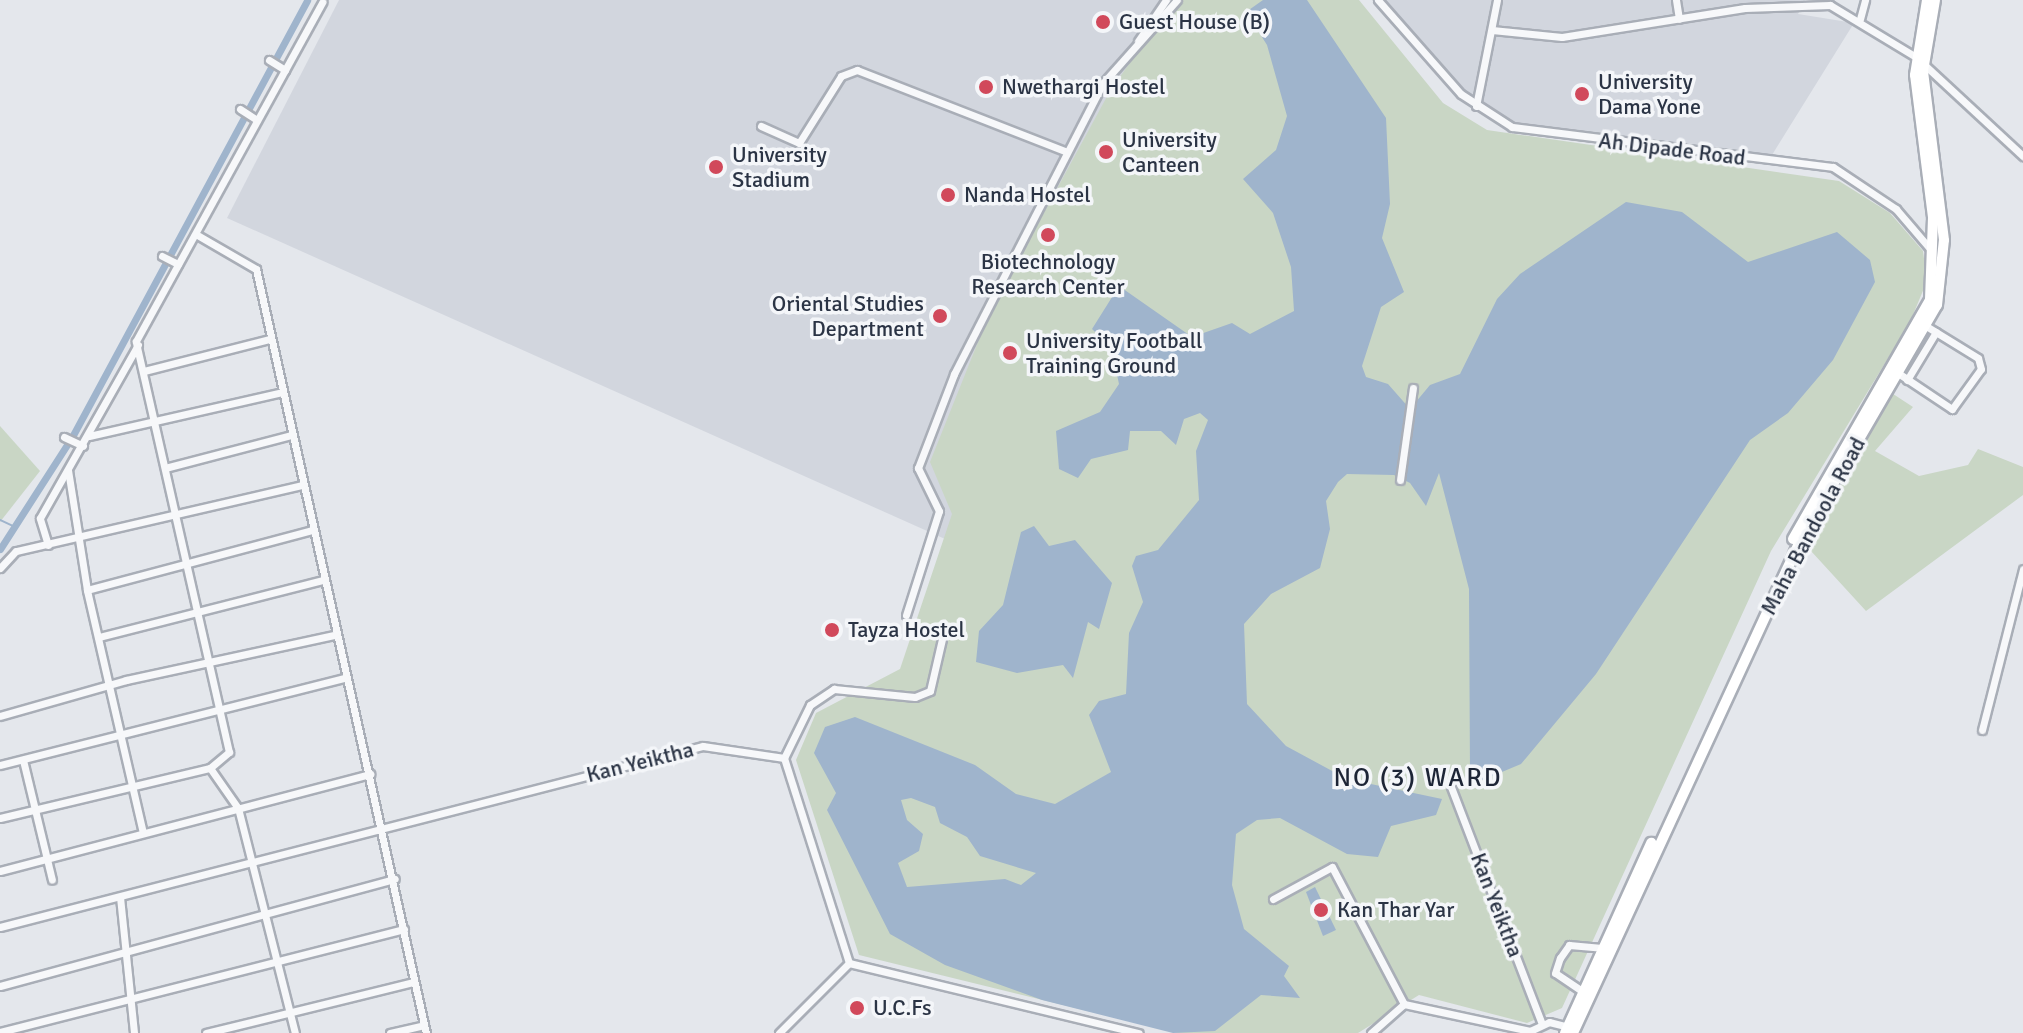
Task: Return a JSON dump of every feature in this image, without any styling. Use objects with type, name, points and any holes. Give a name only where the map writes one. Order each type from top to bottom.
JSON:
[{"type":"main road","name":"Maha Bandoola Road","points":[[1570,1030],[1582,991],[1804,519],[1925,310],[1935,255],[1920,61],[1927,0]]},
{"type":"main road","name":"Maha Bandoola Road","points":[[1570,1030],[1800,541],[1931,329],[1943,266],[1920,61],[1935,0]]},
{"type":"street","points":[[1127,56],[1166,0]]},
{"type":"street","points":[[906,615],[939,511],[918,468],[966,348],[1103,83],[1177,0]]},
{"type":"street","points":[[1378,0],[1476,106]]},
{"type":"street","points":[[1476,106],[1497,0]]},
{"type":"street","points":[[1676,0],[1679,19]]},
{"type":"street","points":[[1860,19],[1865,0]]},
{"type":"street","points":[[48,545],[40,518],[89,436],[110,383],[138,345],[175,263],[199,236],[254,118],[322,2]]},
{"type":"street","points":[[1492,30],[1562,37],[1679,19],[1830,5],[1860,19],[1920,61],[2023,156]]},
{"type":"street","points":[[269,60],[283,68]]},
{"type":"street","points":[[761,126],[799,143],[841,76],[857,70],[1067,152]]},
{"type":"street","name":"Ah Dipade Road","points":[[1476,106],[1531,132],[1833,167],[1896,209],[1943,266]]},
{"type":"street","points":[[240,109],[254,118]]},
{"type":"street","points":[[199,236],[253,265],[345,678],[384,827],[425,1029],[390,1033]]},
{"type":"street","points":[[162,256],[175,263]]},
{"type":"street","points":[[1902,377],[1954,408],[1981,369],[1978,358],[1931,329]]},
{"type":"street","points":[[144,371],[270,339]]},
{"type":"street","points":[[0,818],[133,782],[210,768],[229,752],[205,663],[197,612],[138,345]]},
{"type":"street","points":[[1400,480],[1413,388]]},
{"type":"street","points":[[89,436],[282,392]]},
{"type":"street","points":[[165,468],[292,435]]},
{"type":"street","points":[[64,437],[81,445]]},
{"type":"street","points":[[68,470],[87,590],[112,684],[143,833]]},
{"type":"street","points":[[0,568],[16,551],[302,485]]},
{"type":"street","points":[[87,590],[312,530]]},
{"type":"street","points":[[1982,730],[2023,569]]},
{"type":"street","points":[[99,637],[323,580]]},
{"type":"street","points":[[0,716],[112,684],[335,635]]},
{"type":"street","points":[[849,963],[784,758],[810,705],[834,689],[915,697],[930,691],[942,639]]},
{"type":"street","points":[[0,765],[345,678]]},
{"type":"street","name":"Kan Yeiktha","points":[[0,927],[703,746],[784,758]]},
{"type":"street","points":[[23,760],[52,880]]},
{"type":"street","points":[[210,768],[238,808],[267,911],[295,1033]]},
{"type":"street","points":[[0,871],[370,774]]},
{"type":"street","name":"Kan Yeiktha","points":[[1451,787],[1542,1024]]},
{"type":"street","points":[[1273,899],[1332,867],[1404,1004],[1531,1032],[1542,1024],[1570,1030]]},
{"type":"street","points":[[0,986],[126,946],[395,879]]},
{"type":"street","points":[[120,897],[134,1033]]},
{"type":"street","points":[[0,1032],[404,929]]},
{"type":"street","points":[[1582,991],[1555,973],[1560,958],[1569,945],[1602,948]]},
{"type":"street","points":[[779,1033],[849,963]]},
{"type":"street","points":[[849,963],[1139,1033]]},
{"type":"street","points":[[206,1033],[414,982]]},
{"type":"street","points":[[1371,1033],[1404,1004]]},
{"type":"shaded area","points":[[339,0],[1249,0],[954,543],[227,218]]},
{"type":"shaded area","points":[[1384,0],[1805,0],[1798,14],[1854,23],[1772,155],[1512,123],[1467,92]]},
{"type":"green space","points":[[1174,0],[1359,0],[1443,103],[1487,130],[1839,181],[1890,213],[1923,251],[1927,281],[1910,322],[1771,551],[1562,1008],[1527,1023],[1419,995],[1358,1033],[1178,1033],[859,955],[796,760],[816,713],[900,669],[952,514],[930,462],[990,312],[1110,91]]},
{"type":"green space","points":[[1887,390],[1913,407],[1875,451],[1919,476],[1968,465],[1978,449],[2023,467],[2023,495],[1866,611],[1800,539]]},
{"type":"green space","points":[[0,426],[40,471],[0,522]]},
{"type":"water","points":[[1263,0],[1307,0],[1386,118],[1390,204],[1382,238],[1404,292],[1381,307],[1362,366],[1366,377],[1388,384],[1410,409],[1430,385],[1460,374],[1497,299],[1520,274],[1626,202],[1682,212],[1748,262],[1837,232],[1870,260],[1875,282],[1833,360],[1788,413],[1750,440],[1596,674],[1521,764],[1478,782],[1470,774],[1469,589],[1439,473],[1426,506],[1410,483],[1394,475],[1347,474],[1338,482],[1326,501],[1330,529],[1320,568],[1271,594],[1244,624],[1247,704],[1286,746],[1347,779],[1442,799],[1436,815],[1391,826],[1378,857],[1347,854],[1280,818],[1257,820],[1236,834],[1232,885],[1244,929],[1289,966],[1284,976],[1300,998],[1261,995],[1215,1031],[1173,1033],[1042,1000],[945,965],[890,934],[827,810],[836,793],[814,753],[825,727],[855,717],[975,765],[1016,794],[1055,804],[1111,772],[1089,715],[1099,701],[1126,694],[1129,633],[1143,602],[1132,566],[1136,556],[1158,550],[1199,500],[1196,451],[1208,420],[1200,413],[1184,419],[1176,445],[1161,431],[1130,431],[1128,450],[1091,459],[1078,478],[1059,469],[1056,431],[1100,412],[1119,384],[1111,347],[1092,329],[1119,286],[1192,337],[1232,323],[1250,334],[1294,311],[1291,267],[1273,213],[1243,179],[1276,150],[1287,116],[1267,45],[1246,12]],"holes":[[[911,798],[935,807],[940,823],[967,837],[980,856],[1036,873],[1021,885],[1005,879],[907,887],[898,863],[919,851],[923,834],[907,820],[901,800]]]},
{"type":"water","points":[[1034,526],[1049,546],[1075,540],[1112,583],[1099,629],[1088,622],[1073,678],[1063,665],[1017,673],[976,662],[979,631],[1003,605],[1021,532]]},
{"type":"water","name":"Kan Thar Yar","points":[[1315,887],[1336,930],[1323,936],[1306,892]]},
{"type":"waterway","points":[[0,549],[72,437],[307,0]]},
{"type":"waterway","points":[[0,520],[15,527]]},
{"type":"place","name":"Guest House (B)","points":[[1103,22]]},
{"type":"place","name":"Nwethargi Hostel","points":[[986,87]]},
{"type":"place","name":"University Dama Yone","points":[[1582,94]]},
{"type":"place","name":"University Canteen","points":[[1106,152]]},
{"type":"place","name":"University Stadium","points":[[716,167]]},
{"type":"place","name":"Nanda Hostel","points":[[948,195]]},
{"type":"place","name":"Biotechnology Research Center","points":[[1048,235]]},
{"type":"place","name":"Oriental Studies Department","points":[[940,316]]},
{"type":"place","name":"University Football Training Ground","points":[[1010,353]]},
{"type":"place","name":"Tayza Hostel","points":[[832,630]]},
{"type":"place","name":"Kan Thar Yar","points":[[1321,910]]},
{"type":"place","name":"U.C.Fs","points":[[857,1008]]},
{"type":"district","name":"NO (3) WARD","points":[[1418,779]]}]
